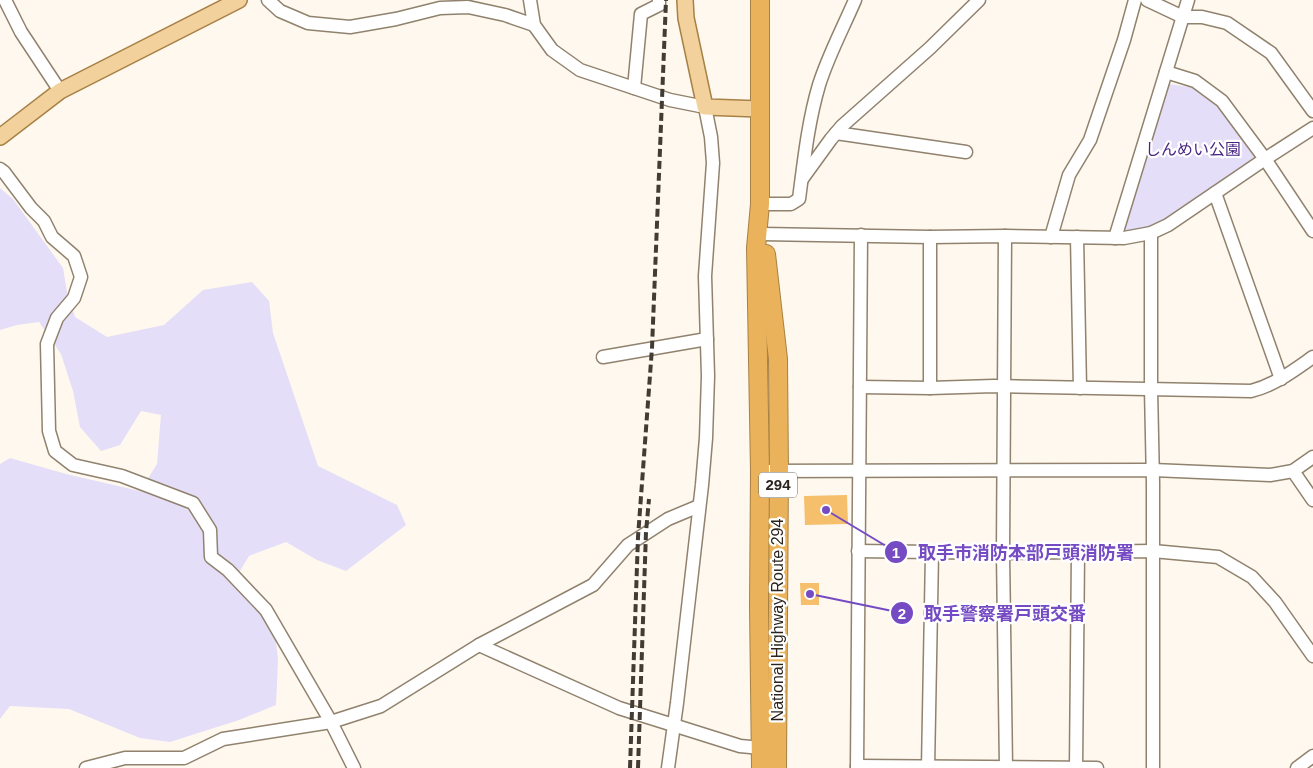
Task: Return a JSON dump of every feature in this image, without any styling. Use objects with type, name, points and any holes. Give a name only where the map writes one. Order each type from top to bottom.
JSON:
[{"type":"highway","name":"National Highway Route 294","points":[[760,0],[760,234],[778,359],[777,768]]},
{"type":"highway","name":"National Highway Route 294","points":[[760,234],[756,248],[760,471],[761,768]]},
{"type":"main road","points":[[0,138],[60,91],[239,0]]},
{"type":"main road","points":[[685,0],[686,18],[705,107],[760,109]]},
{"type":"street","points":[[5,0],[21,32],[60,91]]},
{"type":"street","points":[[268,0],[280,12],[308,23],[350,27],[396,19],[440,8],[468,7],[505,15],[534,25]]},
{"type":"street","points":[[530,0],[534,25],[552,50],[580,70],[670,100],[705,107],[711,137],[713,162],[705,276],[707,339],[706,438],[668,768]]},
{"type":"street","points":[[634,88],[641,14],[659,5],[659,0]]},
{"type":"street","points":[[760,204],[791,204],[799,199],[806,145],[820,84],[855,0]]},
{"type":"street","points":[[802,180],[842,126],[930,48],[979,0]]},
{"type":"street","points":[[1051,237],[1069,176],[1090,140],[1124,40],[1135,0]]},
{"type":"street","points":[[1146,0],[1183,17],[1202,17],[1226,23],[1271,53],[1313,111]]},
{"type":"street","points":[[1115,238],[1188,0]]},
{"type":"street","points":[[1166,72],[1195,81],[1222,101],[1265,159],[1313,231]]},
{"type":"street","points":[[760,234],[1124,238],[1151,233],[1168,225],[1313,128]]},
{"type":"street","points":[[836,133],[966,152]]},
{"type":"street","points":[[0,169],[31,208],[44,221],[52,237],[74,256],[81,277],[74,298],[57,318],[47,344],[49,431],[55,451],[72,465],[122,476],[192,503],[210,530],[211,557],[228,570],[266,610],[331,722],[354,768]]},
{"type":"street","points":[[1216,193],[1281,379]]},
{"type":"street","points":[[1151,233],[1153,768]]},
{"type":"street","points":[[861,235],[857,767],[1097,768]]},
{"type":"street","points":[[1005,236],[1003,553],[1006,768]]},
{"type":"street","points":[[930,237],[930,388]]},
{"type":"street","points":[[1077,237],[1080,388]]},
{"type":"street","points":[[603,357],[707,339]]},
{"type":"street","points":[[860,387],[1004,386],[1251,391],[1281,379],[1313,358]]},
{"type":"street","points":[[760,471],[1153,470],[1270,475],[1293,472],[1313,457]]},
{"type":"street","points":[[1293,472],[1313,500]]},
{"type":"street","points":[[86,768],[125,758],[184,758],[223,739],[331,722],[382,706],[479,645],[593,585],[628,545],[668,519],[699,506]]},
{"type":"street","points":[[858,551],[1003,553],[1153,551],[1218,557],[1252,577],[1275,602],[1313,655]]},
{"type":"street","points":[[928,768],[932,552]]},
{"type":"street","points":[[1076,768],[1078,552]]},
{"type":"street","points":[[479,645],[619,708],[740,746],[761,748]]},
{"type":"street","points":[[1297,768],[1313,756]]},
{"type":"green space","name":"しんめい公園","points":[[1162,83],[1197,88],[1224,113],[1265,159],[1168,225],[1115,238]]},
{"type":"green space","points":[[0,188],[13,199],[63,268],[67,292],[75,317],[107,337],[164,325],[203,290],[252,282],[269,301],[273,333],[318,466],[397,505],[406,525],[346,571],[317,560],[286,542],[249,556],[232,584],[274,624],[278,660],[276,705],[239,720],[170,742],[140,738],[69,709],[10,706],[0,719],[0,464],[10,458],[66,474],[140,491],[157,464],[161,415],[141,411],[120,445],[101,451],[80,427],[73,391],[61,354],[39,322],[0,330]]},
{"type":"building","points":[[847,495],[848,524],[805,525],[804,496]]},
{"type":"building","points":[[800,583],[819,583],[819,605],[801,605]]},
{"type":"railway","points":[[630,768],[638,537],[652,348],[666,0]]},
{"type":"railway","points":[[638,768],[646,532],[649,499]]},
{"type":"place","name":"取手市消防本部戸頭消防署","points":[[826,510]]},
{"type":"place","name":"取手警察署戸頭交番","points":[[810,594]]}]
